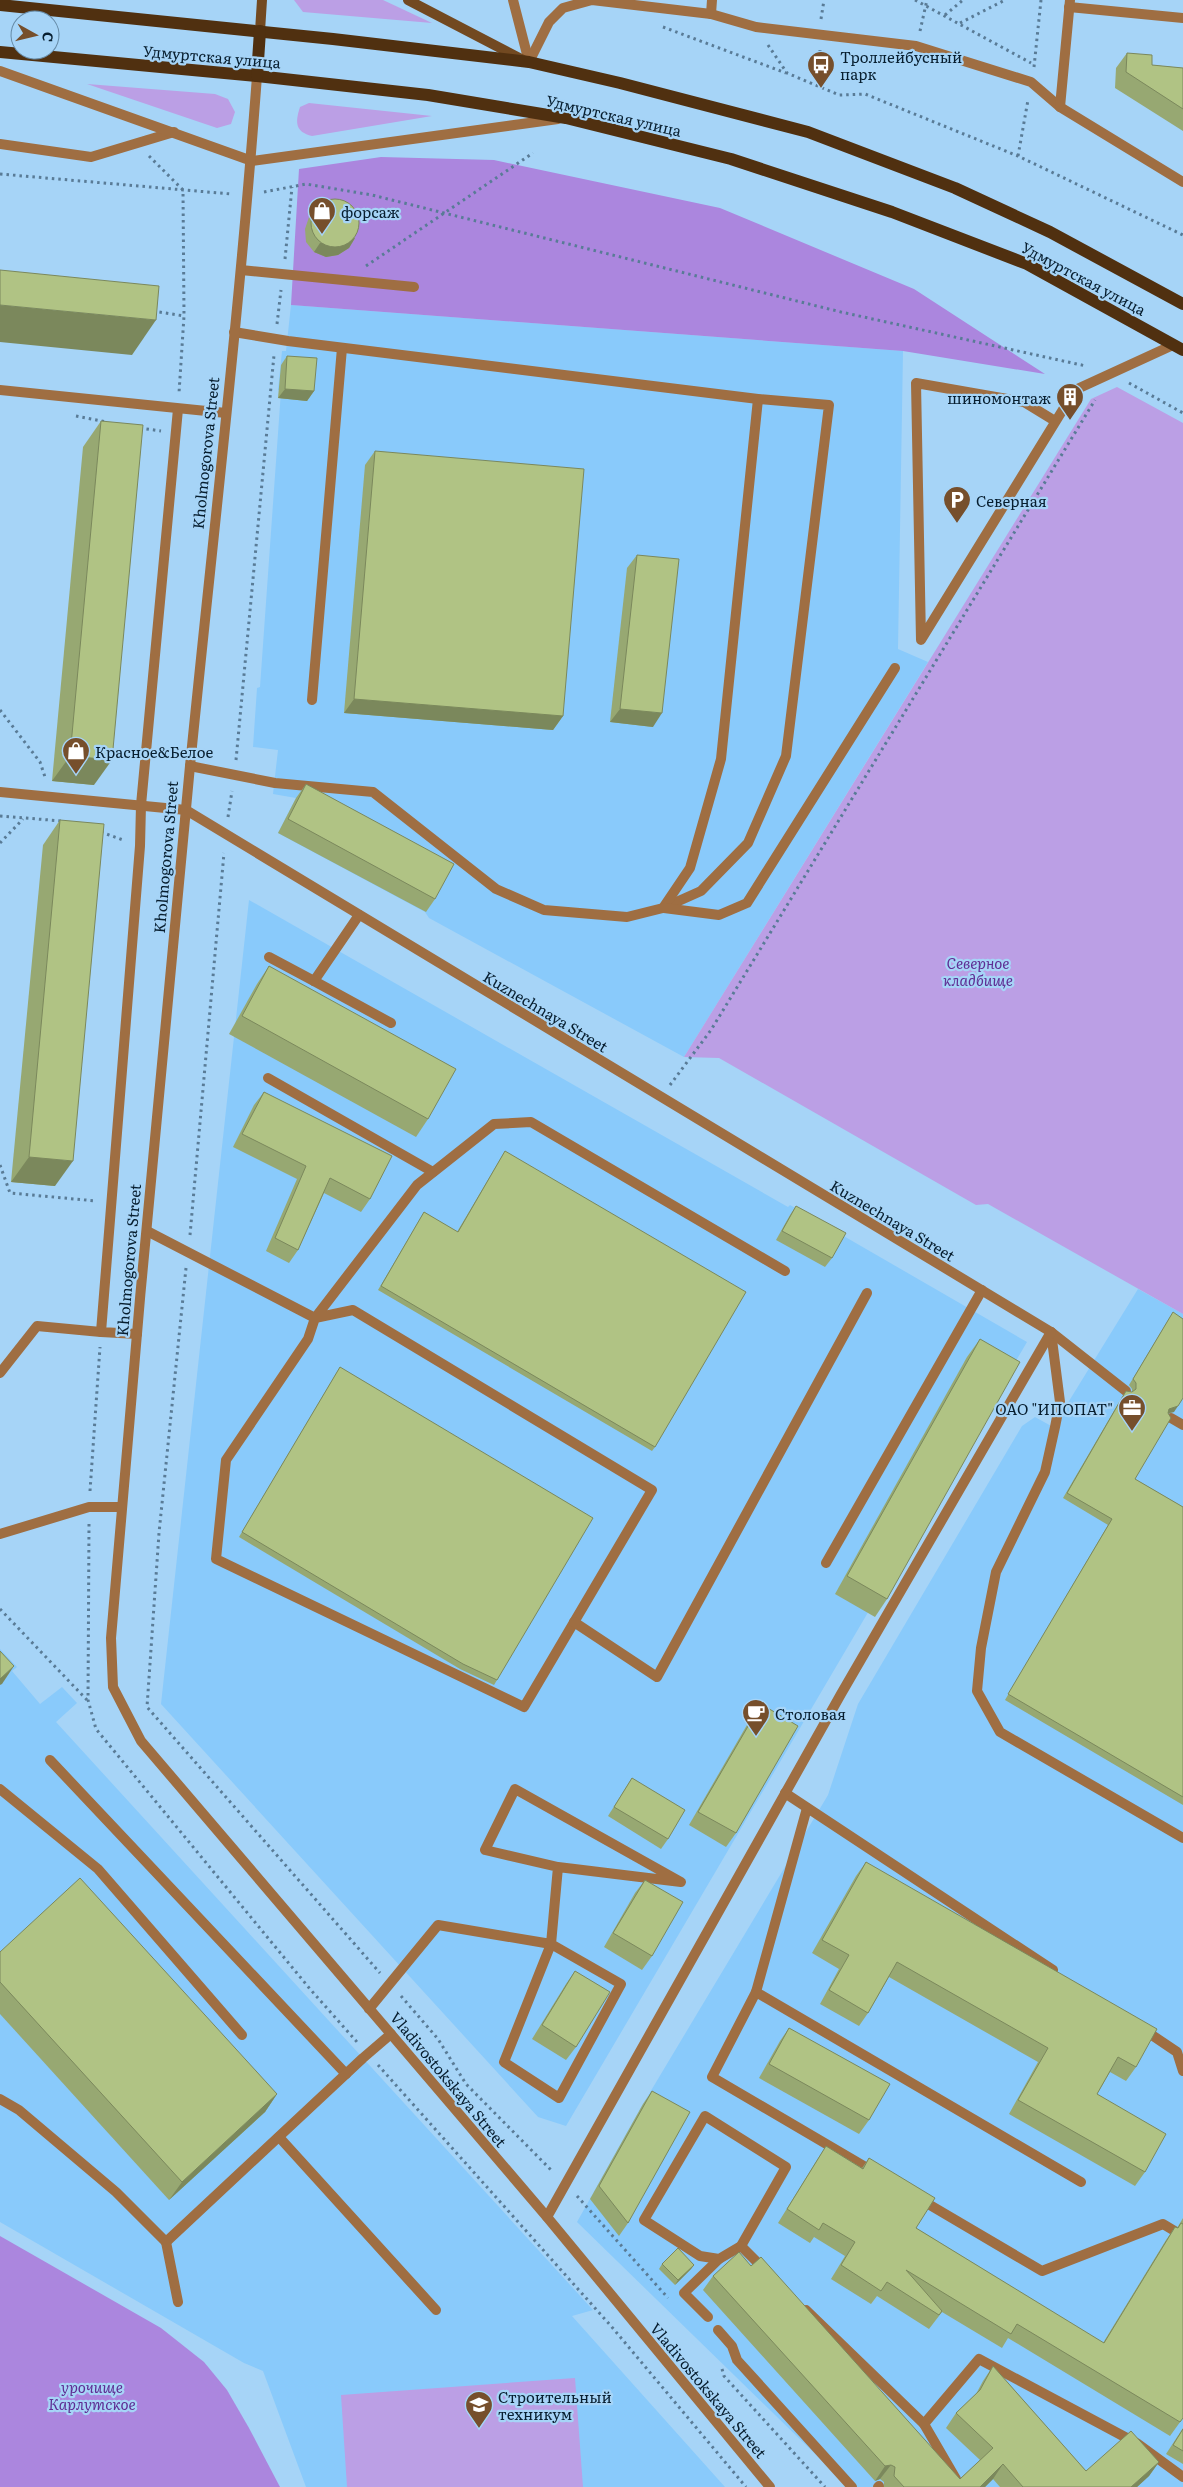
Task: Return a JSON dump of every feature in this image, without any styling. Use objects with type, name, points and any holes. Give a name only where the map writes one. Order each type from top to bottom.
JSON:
[{"type":"main road","name":"Kholmogorova Street","points":[[257,76],[262,0]]},
{"type":"main road","points":[[408,0],[529,62]]},
{"type":"main road","name":"Удмуртская улица","points":[[0,5],[260,31],[529,62],[620,83],[808,132],[955,188],[1050,232],[1183,304]]},
{"type":"main road","name":"Удмуртская улица","points":[[0,52],[257,76],[428,95],[566,118],[731,159],[892,212],[1027,264],[1178,348]]},
{"type":"street","points":[[513,0],[529,62]]},
{"type":"street","points":[[529,62],[549,22],[563,8],[592,0],[711,14],[756,27],[916,46],[1030,82],[1060,106],[1183,182]]},
{"type":"street","points":[[711,14],[712,0]]},
{"type":"street","points":[[1060,106],[1070,3],[1183,18]]},
{"type":"street","points":[[0,71],[252,161],[566,118]]},
{"type":"street","name":"Kholmogorova Street","points":[[113,1687],[111,1638],[137,1334],[190,766],[252,161],[257,76]]},
{"type":"street","points":[[0,144],[91,157],[174,132]]},
{"type":"street","points":[[241,270],[414,287]]},
{"type":"street","points":[[190,766],[275,783],[373,792],[496,889],[544,910],[627,917],[663,908],[701,891],[748,843],[786,756],[829,405],[758,399],[342,348],[234,332]]},
{"type":"street","points":[[312,700],[342,348]]},
{"type":"street","points":[[1055,421],[1024,402],[916,383],[921,640],[1074,390],[1112,373],[1178,348]]},
{"type":"street","points":[[0,390],[226,413]]},
{"type":"street","points":[[663,908],[690,868],[721,759],[758,399]]},
{"type":"street","points":[[102,1332],[140,846],[141,805],[178,409]]},
{"type":"street","points":[[663,908],[719,915],[747,903],[895,668]]},
{"type":"street","name":"Kuznechnaya Street","points":[[0,792],[186,810],[1051,1332],[1126,1391]]},
{"type":"street","points":[[314,981],[359,915]]},
{"type":"street","points":[[269,957],[391,1023]]},
{"type":"street","points":[[268,1078],[433,1172]]},
{"type":"street","points":[[147,1231],[315,1318],[352,1310],[652,1490],[524,1707],[216,1559],[226,1460],[308,1339],[315,1318],[418,1185],[494,1124],[531,1122],[785,1271]]},
{"type":"street","points":[[826,1563],[982,1290]]},
{"type":"street","points":[[574,1622],[657,1677],[867,1293]]},
{"type":"street","points":[[0,1374],[37,1326],[137,1334]]},
{"type":"street","points":[[547,2217],[785,1793],[1051,1332]]},
{"type":"street","points":[[1051,1332],[1060,1402],[1055,1427],[1045,1472],[996,1572],[981,1648],[977,1691],[1000,1732],[1183,1838]]},
{"type":"street","points":[[1171,1418],[1183,1425]]},
{"type":"street","points":[[0,1534],[89,1507],[122,1507]]},
{"type":"street","name":"Vladivostokskaya Street","points":[[113,1687],[141,1741],[547,2217],[770,2487]]},
{"type":"street","points":[[50,1760],[346,2074]]},
{"type":"street","points":[[0,1789],[98,1870],[242,2035]]},
{"type":"street","points":[[515,1789],[681,1882],[615,1874],[558,1867],[486,1850],[515,1789]]},
{"type":"street","points":[[785,1793],[1062,1976]]},
{"type":"street","points":[[807,1808],[756,1992],[712,2076],[881,2176]]},
{"type":"street","points":[[369,2008],[438,1925],[551,1944],[621,1984],[559,2098],[504,2062],[551,1944],[558,1867]]},
{"type":"street","points":[[756,1992],[1081,2182]]},
{"type":"street","points":[[1136,2025],[1177,2052],[1183,2071]]},
{"type":"street","points":[[166,2242],[391,2034]]},
{"type":"street","points":[[0,2098],[19,2110],[116,2192],[166,2242],[178,2302]]},
{"type":"street","points":[[708,2317],[684,2293],[719,2259],[741,2246],[786,2167],[705,2116],[644,2220],[700,2256],[719,2259]]},
{"type":"street","points":[[279,2137],[436,2310]]},
{"type":"street","points":[[907,2191],[1042,2271],[1163,2224],[1183,2236]]},
{"type":"street","points":[[741,2246],[776,2280]]},
{"type":"street","points":[[797,2301],[924,2424],[957,2480]]},
{"type":"street","points":[[718,2330],[732,2346],[737,2360],[852,2487]]},
{"type":"street","points":[[924,2424],[979,2359],[1138,2444],[1183,2478]]},
{"type":"path","points":[[915,0],[1035,65]]},
{"type":"path","points":[[916,46],[926,0]]},
{"type":"path","points":[[945,15],[963,0]]},
{"type":"path","points":[[960,24],[1005,0]]},
{"type":"path","points":[[657,25],[787,73],[839,95],[865,94],[1018,156],[1183,235]]},
{"type":"path","points":[[756,27],[787,73]]},
{"type":"path","points":[[137,143],[183,190],[184,316],[178,409]]},
{"type":"path","points":[[346,280],[533,153]]},
{"type":"path","points":[[0,174],[248,195],[306,184],[372,195],[841,312],[1073,362],[1112,373],[1183,413]]},
{"type":"path","points":[[292,187],[234,776],[226,834],[188,1253],[159,1533],[147,1707],[438,2039],[466,2084],[566,2184],[671,2301]]},
{"type":"path","points":[[146,310],[184,316]]},
{"type":"path","points":[[660,1097],[710,1030],[1096,398]]},
{"type":"path","points":[[69,415],[108,422]]},
{"type":"path","points":[[137,427],[176,434]]},
{"type":"path","points":[[0,710],[40,762],[52,797]]},
{"type":"path","points":[[0,816],[72,822]]},
{"type":"path","points":[[0,843],[23,819]]},
{"type":"path","points":[[98,831],[140,846]]},
{"type":"path","points":[[0,1165],[10,1193],[112,1203]]},
{"type":"path","points":[[0,1608],[88,1700]]},
{"type":"path","points":[[719,2360],[724,2376],[825,2487]]},
{"type":"shaded area","points":[[291,305],[903,351],[898,649],[928,662],[684,1057],[429,918],[425,912],[278,833],[296,798],[273,794],[278,750],[253,747],[257,688],[260,687],[281,391],[278,390],[282,351],[286,351]]},
{"type":"shaded area","points":[[249,900],[788,1207],[790,1205],[1027,1342],[566,2126],[538,2117],[161,1704]]},
{"type":"shaded area","points":[[1138,1289],[1183,1314],[1183,2487],[849,2487],[577,2222],[643,2104],[828,1795],[858,1704],[1022,1426],[1035,1417],[1053,1427]]},
{"type":"shaded area","points":[[0,1649],[17,1667],[12,1671],[40,1704],[62,1687],[77,1703],[56,1722],[593,2310],[572,2316],[725,2487],[306,2487],[263,2371],[244,2363],[0,2222]]},
{"type":"green space","points":[[294,0],[383,0],[432,23],[303,12]]},
{"type":"green space","points":[[87,84],[215,94],[228,99],[235,112],[231,124],[217,128]]},
{"type":"green space","points":[[309,103],[432,116],[312,136],[302,132],[297,122],[300,107]]},
{"type":"green space","points":[[381,157],[494,160],[720,208],[914,289],[1045,374],[903,351],[291,305],[299,169]]},
{"type":"green space","name":"Северное кладбище","points":[[1117,387],[1183,423],[1183,1314],[988,1204],[976,1205],[719,1058],[684,1057],[1091,399]]},
{"type":"green space","name":"урочище Карлутское","points":[[0,2236],[161,2328],[204,2362],[227,2390],[280,2487],[0,2487]]},
{"type":"green space","points":[[575,2378],[583,2487],[347,2487],[341,2395]]},
{"type":"building","points":[[1127,53],[1152,55],[1152,65],[1183,68],[1183,109],[1126,72]]},
{"type":"building","points":[[330,199],[340,199],[352,206],[359,218],[359,228],[352,240],[340,247],[330,247],[322,243],[315,236],[311,228],[311,218],[315,210],[322,203]]},
{"type":"building","points":[[0,270],[159,286],[156,320],[0,305]]},
{"type":"building","points":[[287,356],[317,358],[314,391],[285,389]]},
{"type":"building","points":[[101,421],[143,425],[112,760],[70,756]]},
{"type":"building","points":[[375,451],[584,469],[563,716],[354,699]]},
{"type":"building","points":[[637,555],[679,559],[662,713],[620,709]]},
{"type":"building","points":[[306,784],[454,864],[435,899],[288,819]]},
{"type":"building","points":[[60,820],[104,824],[73,1161],[29,1157]]},
{"type":"building","points":[[269,966],[456,1069],[428,1119],[242,1016]]},
{"type":"building","points":[[264,1092],[392,1156],[370,1199],[330,1178],[298,1250],[275,1238],[306,1166],[242,1134]]},
{"type":"building","points":[[505,1151],[746,1292],[655,1447],[381,1286],[424,1212],[458,1232]]},
{"type":"building","points":[[796,1206],[846,1233],[832,1258],[782,1231]]},
{"type":"building","points":[[1173,1312],[1183,1319],[1183,1398],[1178,1406],[1169,1409],[1168,1413],[1171,1418],[1135,1479],[1183,1507],[1183,1797],[1008,1694],[1112,1519],[1067,1493],[1126,1391],[1132,1392],[1136,1389],[1136,1383],[1133,1379]]},
{"type":"building","points":[[980,1339],[1020,1362],[887,1599],[847,1576]]},
{"type":"building","points":[[340,1367],[593,1518],[497,1680],[463,1664],[242,1532]]},
{"type":"building","points":[[0,1651],[14,1666],[0,1679]]},
{"type":"building","points":[[761,1704],[798,1726],[736,1833],[698,1812]]},
{"type":"building","points":[[632,1778],[685,1810],[668,1839],[614,1807]]},
{"type":"building","points":[[866,1862],[1157,2029],[1136,2067],[1118,2057],[1097,2094],[1166,2134],[1145,2172],[1018,2100],[1048,2048],[897,1962],[868,2013],[829,1990],[849,1955],[822,1940]]},
{"type":"building","points":[[80,1878],[277,2094],[182,2182],[0,1982],[0,1952]]},
{"type":"building","points":[[645,1880],[683,1902],[652,1956],[613,1933]]},
{"type":"building","points":[[575,1971],[610,1992],[576,2047],[542,2025]]},
{"type":"building","points":[[789,2028],[890,2084],[869,2120],[769,2064]]},
{"type":"building","points":[[652,2091],[690,2112],[628,2223],[599,2186]]},
{"type":"building","points":[[826,2146],[863,2169],[869,2158],[935,2198],[916,2228],[1104,2343],[1175,2227],[1178,2228],[1181,2223],[1183,2224],[1183,2418],[1180,2422],[1017,2324],[1011,2334],[906,2270],[942,2311],[939,2315],[887,2282],[881,2291],[841,2265],[855,2242],[823,2223],[819,2230],[787,2209]]},
{"type":"building","points":[[678,2248],[694,2265],[678,2280],[662,2264]]},
{"type":"building","points":[[739,2252],[751,2266],[761,2257],[960,2479],[993,2448],[956,2413],[980,2390],[993,2366],[1086,2471],[1131,2431],[1159,2462],[1131,2487],[1023,2487],[1003,2464],[980,2487],[904,2487],[894,2476],[895,2467],[891,2465],[885,2466],[713,2276]]},
{"type":"building","points":[[1183,2429],[1183,2451],[1173,2445]]},
{"type":"place","name":"Троллейбусный парк","points":[[821,89]]},
{"type":"place","name":"форсаж","points":[[322,235]]},
{"type":"place","name":"шиномонтаж","points":[[1070,421]]},
{"type":"place","name":"Северная","points":[[957,524]]},
{"type":"place","name":"Красное&Белое","points":[[76,775]]},
{"type":"place","name":"ОАО \"ИПОПАТ\"","points":[[1132,1432]]},
{"type":"place","name":"Столовая","points":[[756,1737]]},
{"type":"place","name":"Строительный техникум","points":[[479,2429]]}]
